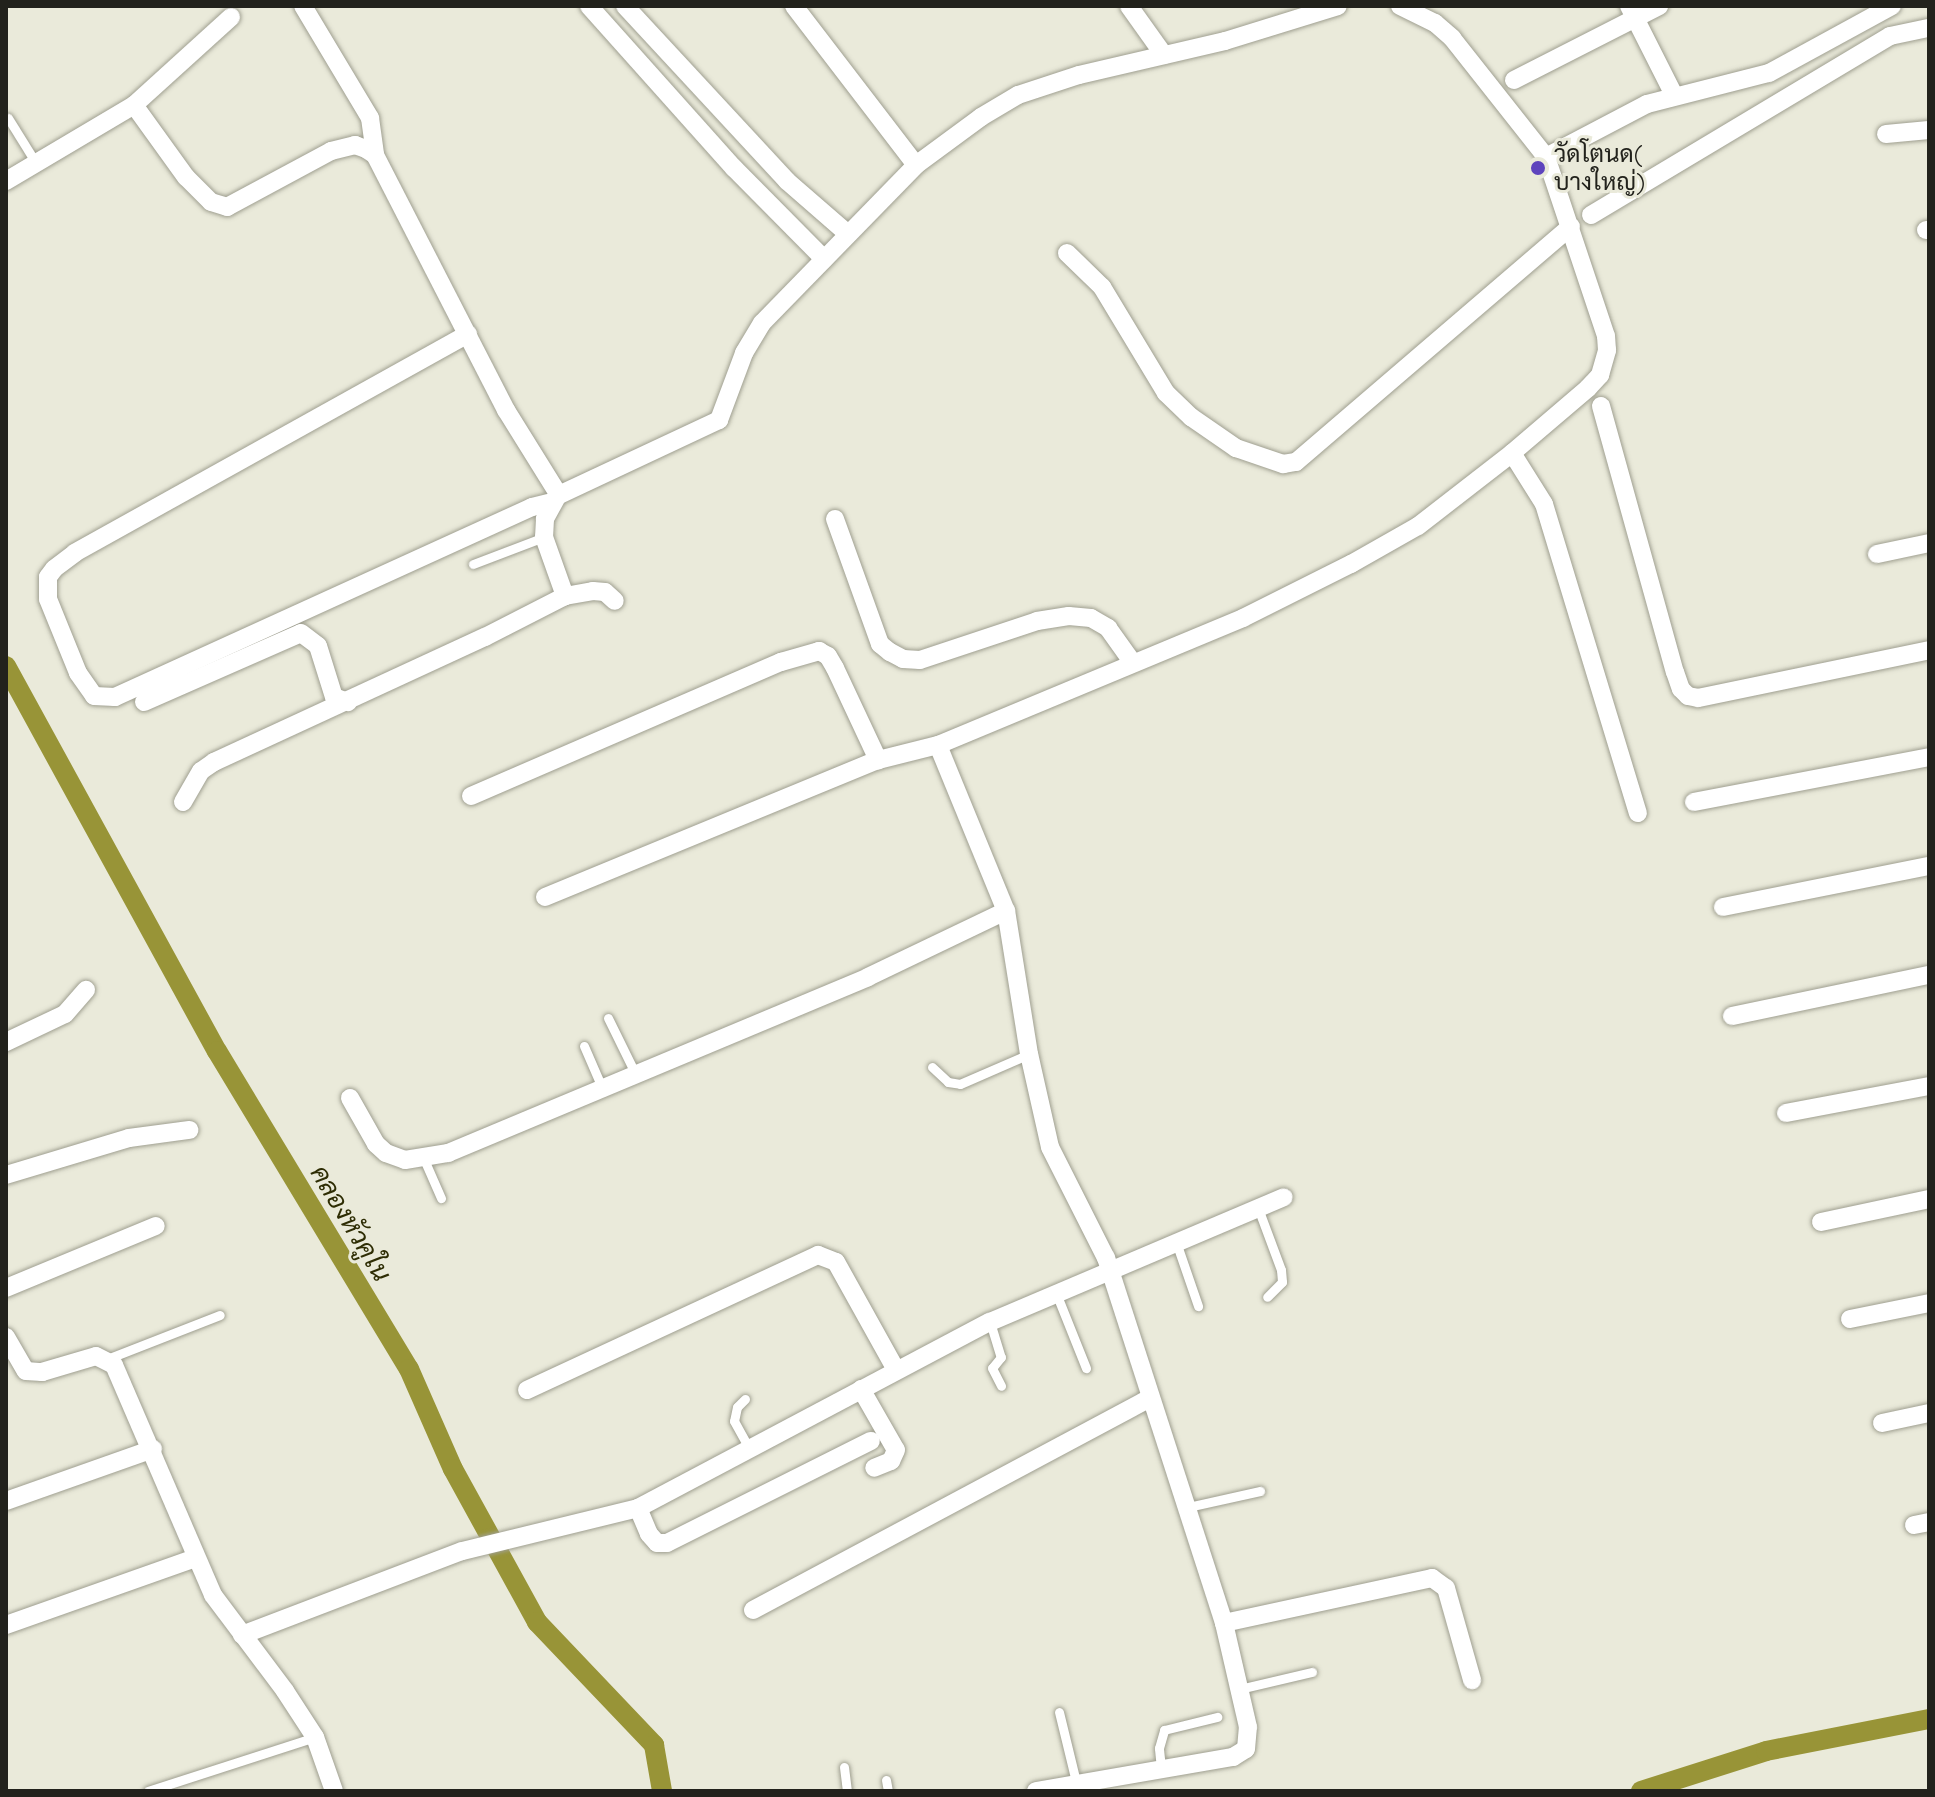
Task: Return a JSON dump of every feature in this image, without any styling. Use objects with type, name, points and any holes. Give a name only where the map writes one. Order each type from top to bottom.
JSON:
[{"type":"street","points":[[303,6],[370,118],[375,155],[555,499],[544,537],[565,596]]},
{"type":"street","points":[[589,6],[744,179],[824,259]]},
{"type":"street","points":[[625,6],[787,181],[848,234]]},
{"type":"street","points":[[794,6],[916,165]]},
{"type":"street","points":[[1129,6],[1164,55]]},
{"type":"street","points":[[468,334],[75,553],[54,569],[48,577],[48,599],[78,673],[94,696],[115,697],[555,499],[719,420],[751,338],[916,165],[1018,95],[1079,75],[1225,41],[1338,6]]},
{"type":"street","points":[[545,897],[878,760],[938,745],[1243,618],[1351,564],[1418,526],[1512,453],[1588,388],[1605,361],[1606,336],[1546,157],[1452,38],[1435,23],[1400,6]]},
{"type":"street","points":[[1514,80],[1632,12],[1659,6]]},
{"type":"street","points":[[1546,157],[1571,141],[1674,95],[1769,73],[1884,8]]},
{"type":"street","points":[[1632,12],[1674,95]]},
{"type":"street","points":[[6,181],[134,105],[231,17]]},
{"type":"street","points":[[1591,215],[1890,36],[1929,28]]},
{"type":"street","points":[[134,105],[186,177],[211,202],[227,207],[345,146],[355,145],[375,155]]},
{"type":"street","points":[[1886,134],[1929,130]]},
{"type":"street","points":[[1067,253],[1102,287],[1166,393],[1191,417],[1236,448],[1283,464],[1296,462],[1571,226]]},
{"type":"street","points":[[1601,406],[1675,672],[1681,689],[1688,696],[1698,698],[1929,650]]},
{"type":"street","points":[[1512,453],[1544,504],[1638,813]]},
{"type":"street","points":[[835,519],[880,644],[903,659],[920,660],[1037,621],[1069,616],[1091,618],[1108,628],[1133,663]]},
{"type":"street","points":[[1877,554],[1929,543]]},
{"type":"street","points":[[183,802],[201,771],[214,762],[348,702],[565,596],[605,592],[615,601]]},
{"type":"street","points":[[144,702],[301,633],[318,646],[334,697],[348,702]]},
{"type":"street","points":[[471,796],[781,662],[819,651],[828,656],[835,668],[878,760]]},
{"type":"street","points":[[938,745],[1006,911],[1029,1054],[1054,1160],[1100,1242],[1184,1508],[1224,1623],[1248,1727],[1246,1749],[1233,1757],[1036,1791]]},
{"type":"street","points":[[1694,802],[1929,757]]},
{"type":"street","points":[[1723,907],[1929,866]]},
{"type":"street","points":[[350,1098],[376,1144],[386,1153],[405,1160],[448,1153],[868,977],[1006,911]]},
{"type":"street","points":[[1732,1016],[1929,975]]},
{"type":"street","points":[[6,1042],[65,1014],[86,990]]},
{"type":"street","points":[[1786,1113],[1929,1086]]},
{"type":"street","points":[[6,1175],[129,1138],[189,1130]]},
{"type":"street","points":[[242,1635],[462,1551],[513,1535],[638,1508],[990,1322],[1284,1197]]},
{"type":"street","points":[[1821,1222],[1929,1199]]},
{"type":"street","points":[[6,1288],[156,1226]]},
{"type":"street","points":[[527,1390],[818,1255],[836,1262],[896,1370]]},
{"type":"street","points":[[1850,1319],[1929,1303]]},
{"type":"street","points":[[8,1344],[26,1371],[34,1373],[96,1356],[114,1365],[153,1449],[195,1558],[213,1595],[315,1737],[334,1791]]},
{"type":"street","points":[[861,1389],[896,1450],[891,1461],[874,1468]]},
{"type":"street","points":[[753,1610],[1150,1398]]},
{"type":"street","points":[[1882,1423],[1929,1413]]},
{"type":"street","points":[[638,1508],[649,1534],[657,1543],[667,1543],[871,1441]]},
{"type":"street","points":[[6,1501],[153,1449]]},
{"type":"street","points":[[6,1625],[195,1558]]},
{"type":"street","points":[[1224,1623],[1432,1578],[1446,1588],[1472,1680]]},
{"type":"lane","points":[[8,118],[36,163]]},
{"type":"lane","points":[[473,564],[544,537]]},
{"type":"lane","points":[[608,1018],[636,1075]]},
{"type":"lane","points":[[584,1046],[603,1090]]},
{"type":"lane","points":[[932,1067],[948,1082],[960,1084],[1029,1054]]},
{"type":"lane","points":[[423,1157],[441,1198]]},
{"type":"lane","points":[[1258,1208],[1281,1270],[1282,1282],[1267,1297]]},
{"type":"lane","points":[[1176,1242],[1198,1306]]},
{"type":"lane","points":[[1056,1293],[1086,1368]]},
{"type":"lane","points":[[107,1359],[220,1315]]},
{"type":"lane","points":[[990,1322],[1001,1357],[992,1368],[1001,1386]]},
{"type":"lane","points":[[745,1399],[737,1407],[734,1421],[749,1448]]},
{"type":"lane","points":[[1184,1508],[1260,1491]]},
{"type":"lane","points":[[1239,1689],[1312,1672]]},
{"type":"lane","points":[[1059,1712],[1076,1782]]},
{"type":"lane","points":[[1161,1768],[1159,1748],[1164,1730],[1217,1717]]},
{"type":"lane","points":[[148,1791],[315,1737]]},
{"type":"lane","points":[[844,1767],[847,1791]]},
{"type":"waterway","name":"คลองหัวคูใน","points":[[6,666],[217,1051],[409,1369],[453,1469],[537,1622],[654,1745],[662,1791]]},
{"type":"waterway","points":[[1641,1791],[1766,1751],[1929,1719]]},
{"type":"place","name":"วัดโตนด( บางใหญ่)","points":[[1538,168]]}]
